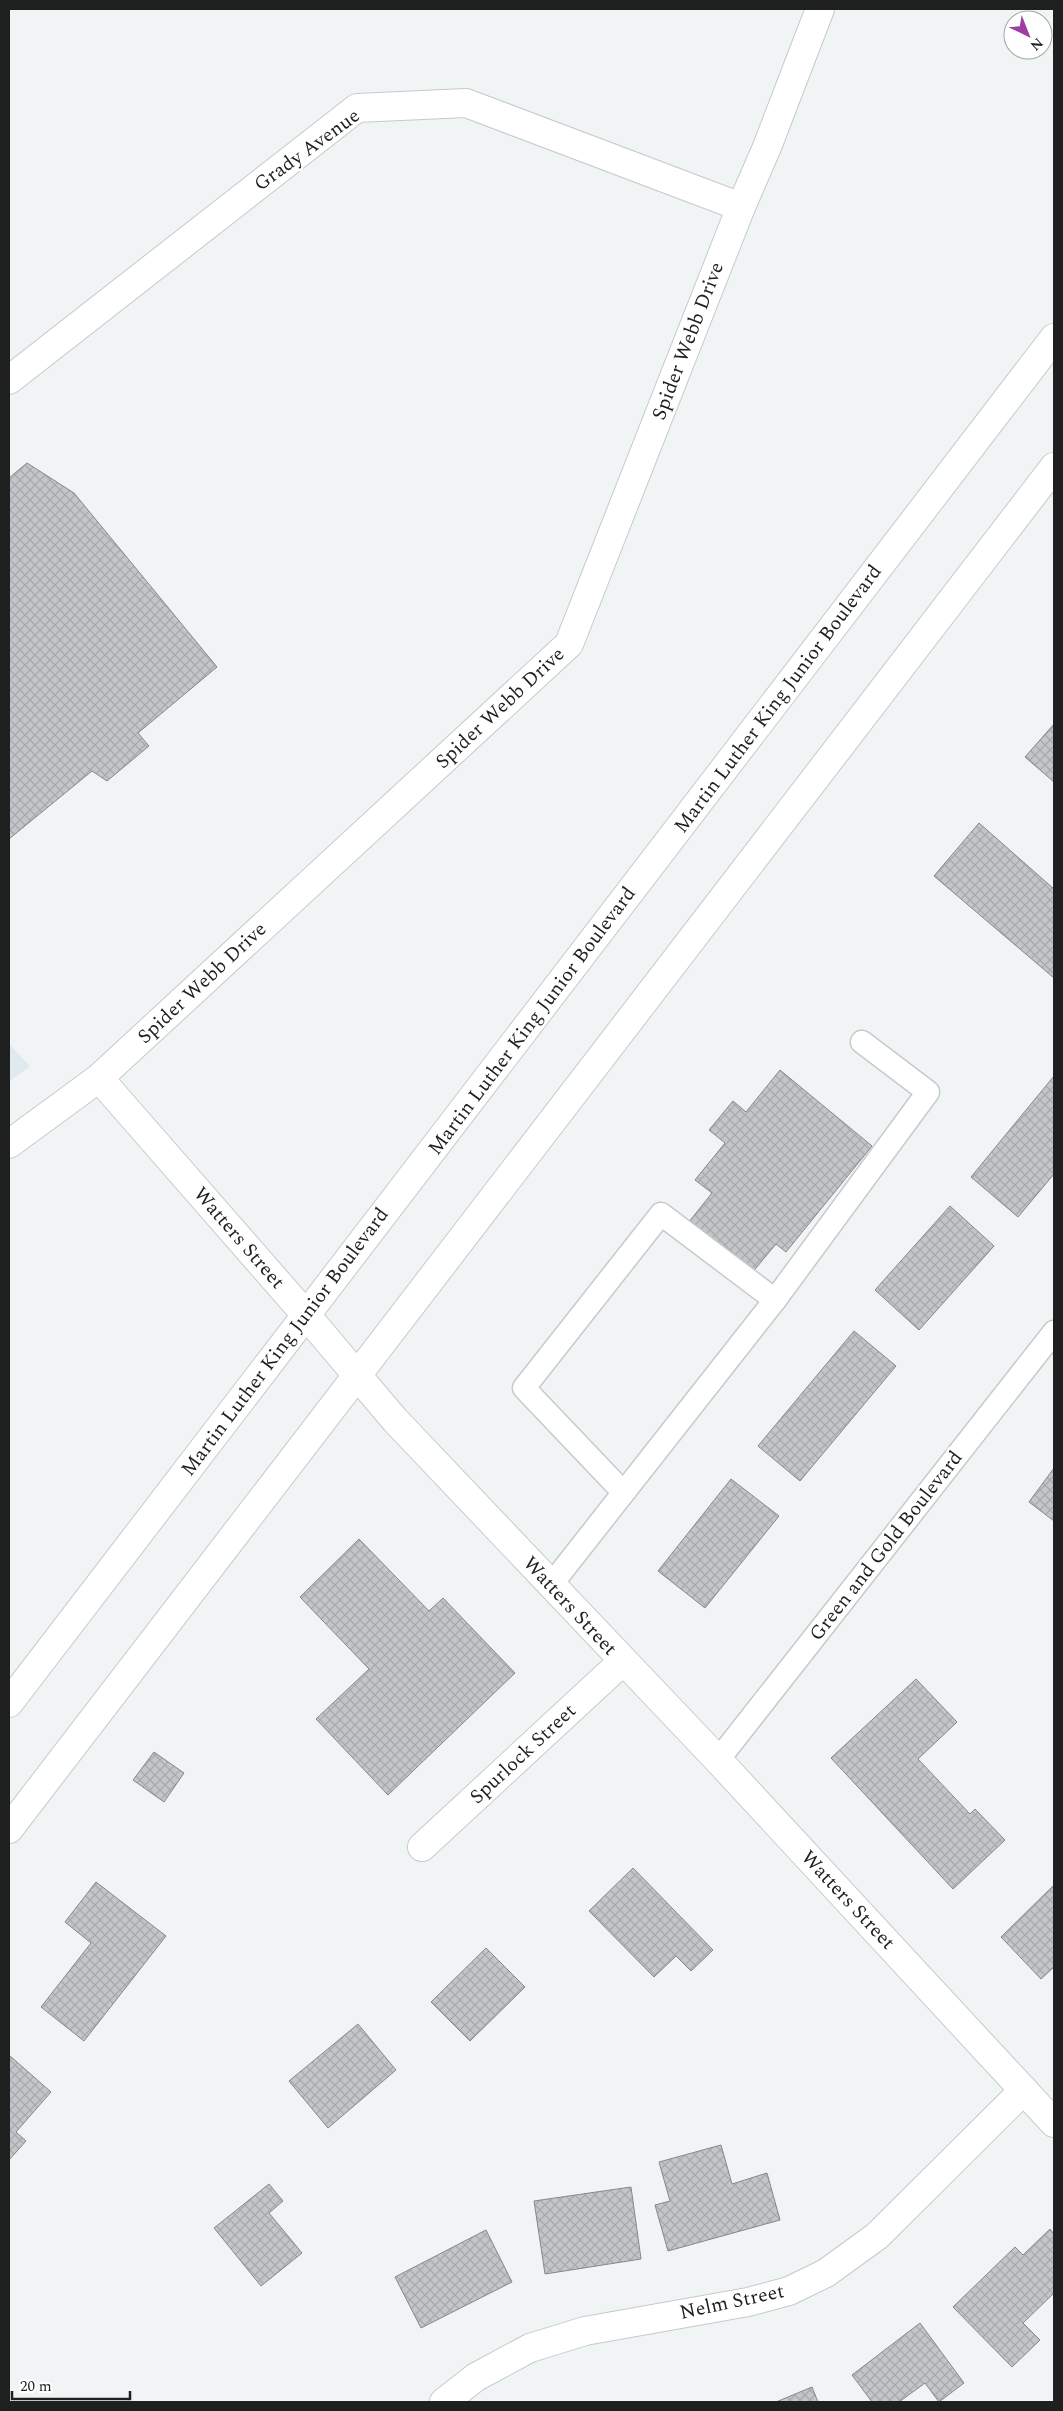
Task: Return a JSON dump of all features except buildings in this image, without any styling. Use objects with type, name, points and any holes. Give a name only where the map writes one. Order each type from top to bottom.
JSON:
[{"type":"street","name":"Spider Webb Drive","points":[[9,1144],[100,1078],[569,644],[741,208],[768,147],[820,9]]},
{"type":"street","name":"Grady Avenue","points":[[9,380],[357,108],[466,103],[741,208]]},
{"type":"street","name":"Martin Luther King Junior Boulevard","points":[[9,1703],[1054,338]]},
{"type":"street","points":[[9,1829],[1054,467]]},
{"type":"street","name":"Watters Street","points":[[100,1078],[306,1315],[356,1376],[623,1662],[718,1760],[1054,2122]]},
{"type":"street","name":"Spurlock Street","points":[[422,1846],[623,1662]]},
{"type":"street","name":"Nelm Street","points":[[444,2402],[476,2377],[530,2348],[585,2331],[748,2302],[789,2290],[826,2273],[877,2236],[1024,2090]]},
{"type":"lane","points":[[551,1585],[775,1300],[928,1092],[862,1042]]},
{"type":"lane","points":[[623,1492],[524,1388],[660,1214],[775,1300]]},
{"type":"lane","name":"Green and Gold Boulevard","points":[[718,1760],[1054,1332]]},
{"type":"shaded area","points":[[9,1044],[30,1066],[9,1082]]}]
